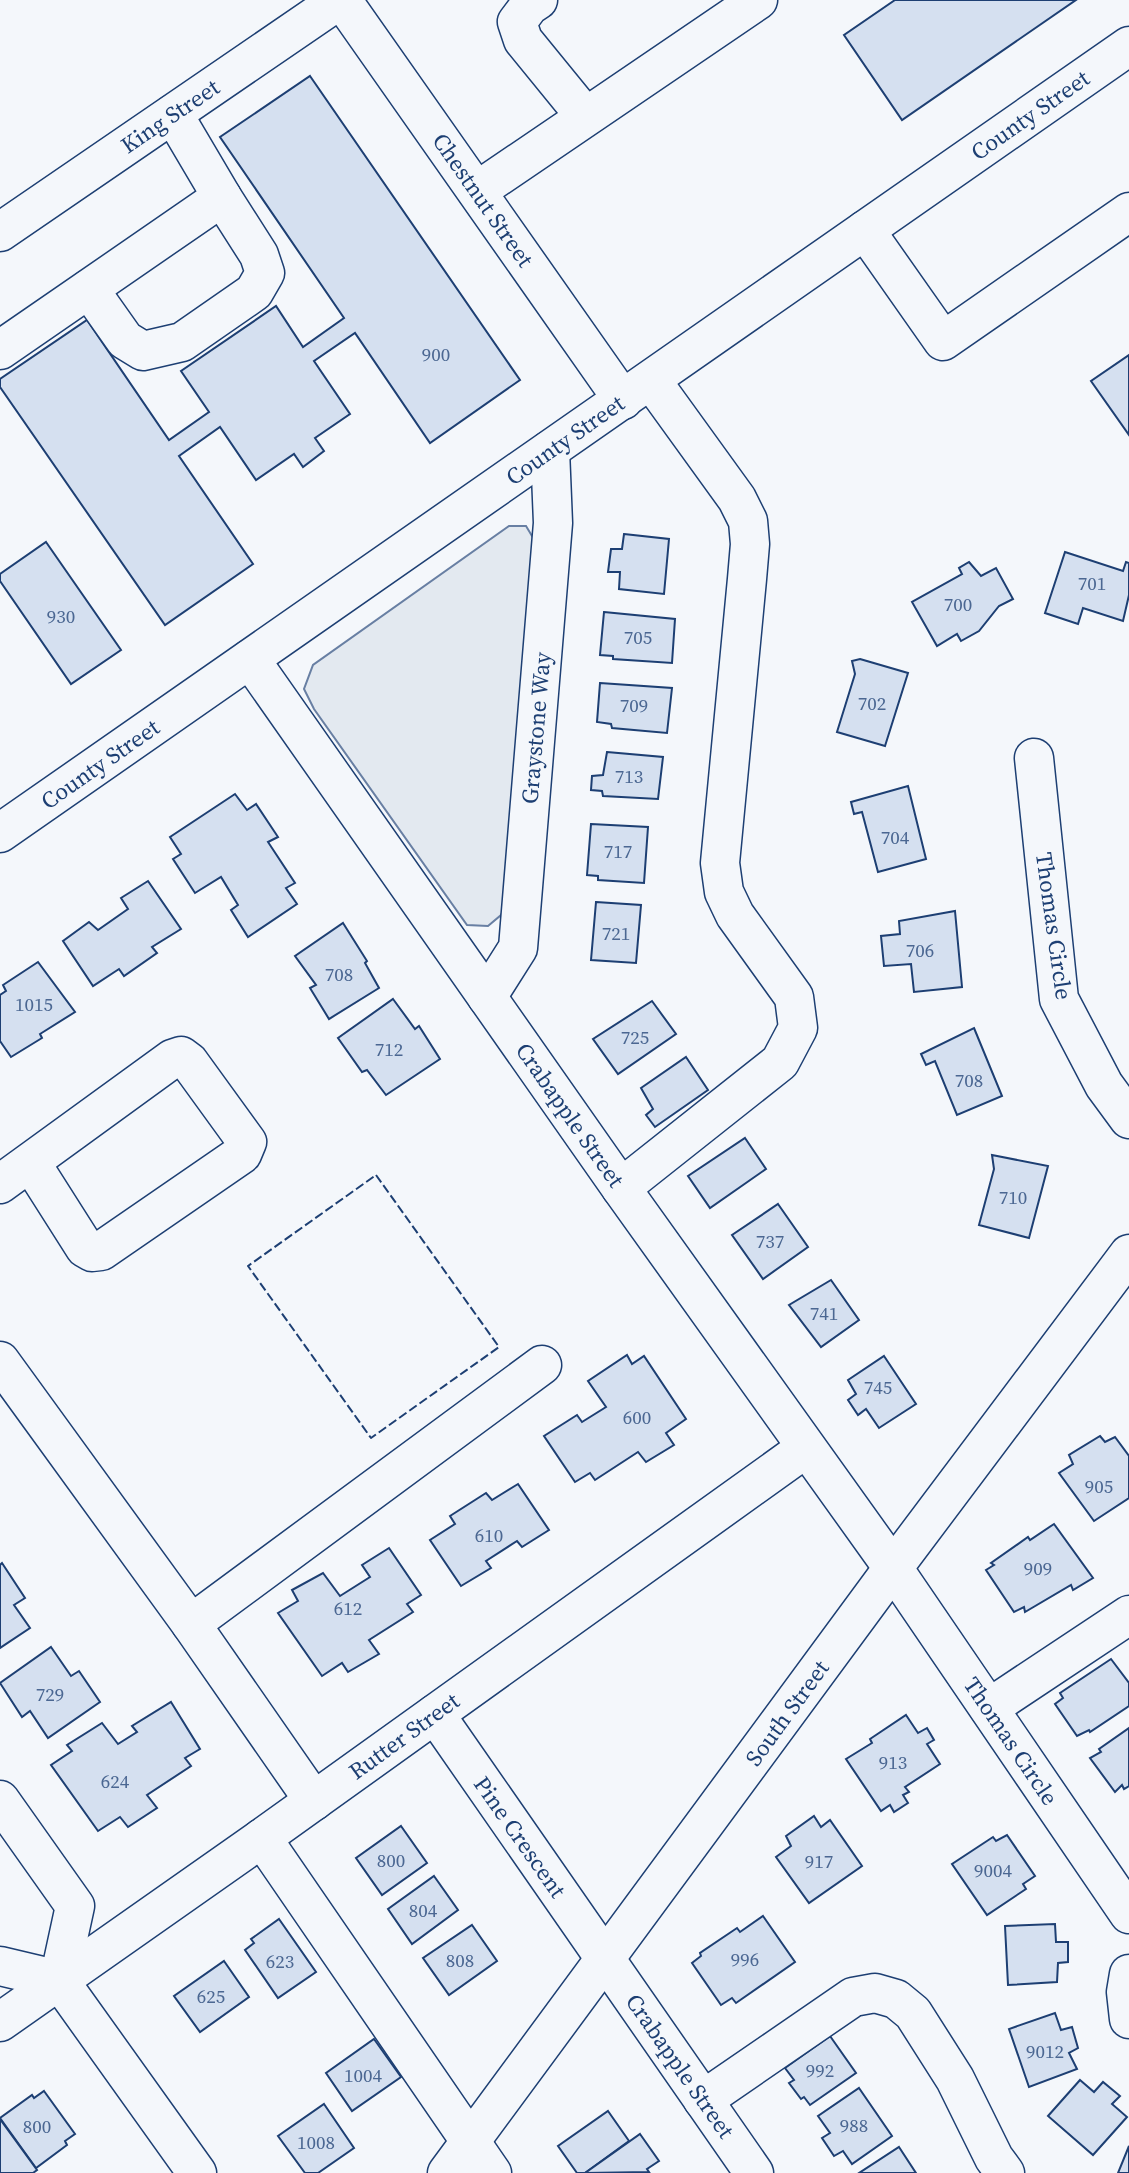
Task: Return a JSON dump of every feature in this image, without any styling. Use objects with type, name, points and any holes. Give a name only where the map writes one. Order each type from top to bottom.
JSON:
[{"type":"street","name":"King Street","points":[[0,232],[341,0]]},
{"type":"street","name":"Chestnut Street","points":[[341,0],[477,191],[637,390],[737,499],[748,522],[748,567],[720,863],[724,892],[735,915],[794,997],[798,1028],[780,1062],[621,1188]]},
{"type":"street","points":[[538,0],[529,6],[517,22],[523,40],[585,116]]},
{"type":"street","points":[[477,191],[758,0]]},
{"type":"street","name":"County Street","points":[[0,833],[1129,46]]},
{"type":"street","points":[[89,289],[125,340],[142,351],[182,342],[254,292],[265,273],[259,255],[173,114]]},
{"type":"street","points":[[0,350],[222,197]]},
{"type":"street","points":[[865,230],[943,341],[1129,212]]},
{"type":"street","name":"Graystone Way","points":[[487,998],[518,948],[553,523],[550,450]]},
{"type":"street","name":"Crabapple Street","points":[[250,659],[621,1188],[893,1569]]},
{"type":"street","name":"Thomas Circle","points":[[1034,758],[1059,999],[1104,1085],[1129,1119]]},
{"type":"street","points":[[0,1184],[172,1059],[181,1056],[189,1062],[247,1142],[242,1154],[101,1251],[92,1252],[85,1248],[31,1163]]},
{"type":"street","name":"South Street","points":[[447,2173],[1129,1254]]},
{"type":"street","points":[[0,1361],[191,1624],[314,1801]]},
{"type":"street","points":[[191,1624],[542,1364]]},
{"type":"street","name":"Rutter Street","points":[[0,2022],[314,1801],[806,1448]]},
{"type":"street","name":"Thomas Circle","points":[[893,1569],[1129,1914]]},
{"type":"street","points":[[989,1708],[1129,1615]]},
{"type":"street","name":"Pine Crescent","points":[[435,1714],[605,1960]]},
{"type":"street","points":[[0,1800],[75,1906],[59,1980]]},
{"type":"street","points":[[262,1838],[492,2173]]},
{"type":"street","name":"Crabapple Street","points":[[605,1960],[754,2173]]},
{"type":"street","points":[[0,1966],[59,1980],[197,2173]]},
{"type":"street","points":[[1129,1974],[1126,1992],[1129,2019]]},
{"type":"street","points":[[703,2100],[853,1997],[875,1993],[896,1999],[913,2013],[955,2078],[994,2158],[1005,2173]]},
{"type":"shaded area","points":[[509,526],[526,526],[535,541],[510,897],[501,915],[488,926],[467,925],[314,709],[304,689],[313,665]]},
{"type":"building","points":[[895,0],[1076,0],[902,120],[844,35]]},
{"type":"building","points":[[310,76],[520,380],[430,443],[355,333],[314,361],[350,414],[315,438],[324,451],[303,467],[294,454],[256,480],[220,427],[179,456],[253,564],[165,625],[0,387],[0,379],[87,320],[169,440],[209,412],[181,371],[276,306],[303,347],[344,318],[220,137]]},
{"type":"building","points":[[1129,355],[1129,435],[1091,381]]},
{"type":"building","points":[[624,534],[669,539],[664,594],[619,589],[620,572],[608,572],[611,549],[622,549]]},
{"type":"building","points":[[46,542],[121,650],[71,684],[0,581],[0,574]]},
{"type":"building","points":[[1065,552],[1123,571],[1126,562],[1129,563],[1129,595],[1123,621],[1083,608],[1078,624],[1045,613]]},
{"type":"building","points":[[969,562],[981,576],[996,568],[1013,599],[999,606],[979,631],[961,641],[957,634],[937,646],[912,602],[962,574],[959,568]]},
{"type":"building","points":[[604,612],[675,619],[672,663],[613,659],[613,656],[600,655]]},
{"type":"building","points":[[860,659],[908,673],[885,746],[837,732],[855,674],[852,661]]},
{"type":"building","points":[[600,683],[672,688],[667,733],[612,728],[611,724],[597,722]]},
{"type":"building","points":[[607,752],[663,757],[658,799],[603,796],[602,791],[591,790],[592,776],[603,775]]},
{"type":"building","points":[[908,786],[926,859],[878,872],[862,812],[854,814],[851,802]]},
{"type":"building","points":[[235,794],[247,810],[256,804],[278,837],[268,842],[295,883],[286,888],[297,904],[248,937],[231,910],[238,905],[221,877],[195,893],[173,859],[181,854],[170,837]]},
{"type":"building","points":[[591,824],[648,827],[644,883],[598,880],[598,876],[587,875]]},
{"type":"building","points":[[148,881],[181,929],[152,947],[157,953],[124,976],[119,969],[93,986],[63,941],[89,922],[98,930],[128,909],[121,898]]},
{"type":"building","points":[[596,902],[641,905],[636,963],[591,960]]},
{"type":"building","points":[[955,911],[962,987],[914,992],[911,964],[884,966],[881,936],[900,934],[899,921]]},
{"type":"building","points":[[343,923],[367,961],[365,963],[379,988],[329,1019],[310,988],[316,985],[295,956]]},
{"type":"building","points":[[38,962],[75,1012],[40,1034],[42,1038],[11,1057],[0,1041],[0,995],[6,991],[3,985]]},
{"type":"building","points":[[393,999],[415,1029],[419,1026],[440,1059],[386,1095],[367,1070],[362,1072],[338,1038]]},
{"type":"building","points":[[652,1001],[676,1034],[618,1074],[593,1039]]},
{"type":"building","points":[[974,1028],[1002,1096],[957,1115],[935,1061],[926,1065],[921,1054]]},
{"type":"building","points":[[686,1057],[708,1090],[655,1127],[646,1115],[653,1109],[641,1088]]},
{"type":"building","points":[[745,1138],[766,1169],[710,1208],[688,1176]]},
{"type":"building","points":[[992,1155],[1048,1166],[1029,1238],[979,1225],[994,1169]]},
{"type":"building","points":[[778,1204],[808,1247],[763,1279],[732,1235]]},
{"type":"building","points":[[831,1280],[859,1320],[821,1347],[789,1305]]},
{"type":"building","points":[[627,1355],[632,1364],[644,1356],[686,1419],[666,1433],[674,1445],[646,1462],[638,1452],[595,1480],[590,1473],[575,1482],[544,1436],[577,1415],[582,1422],[606,1407],[588,1381]]},
{"type":"building","points":[[884,1356],[916,1404],[879,1428],[866,1409],[858,1415],[848,1400],[856,1394],[848,1380]]},
{"type":"building","points":[[1100,1436],[1105,1442],[1115,1437],[1129,1456],[1129,1498],[1094,1521],[1059,1473],[1073,1464],[1069,1455]]},
{"type":"building","points":[[518,1484],[549,1530],[522,1547],[517,1541],[486,1561],[491,1568],[461,1586],[430,1540],[455,1524],[450,1516],[486,1493],[492,1500]]},
{"type":"building","points":[[1054,1524],[1093,1578],[1073,1590],[1071,1585],[1025,1612],[1024,1607],[1014,1612],[986,1570],[994,1565],[991,1563],[1028,1537],[1030,1540]]},
{"type":"building","points":[[389,1548],[421,1595],[407,1604],[413,1612],[369,1640],[379,1654],[348,1672],[342,1663],[322,1676],[278,1613],[298,1601],[292,1590],[323,1573],[340,1596],[370,1577],[362,1565]]},
{"type":"building","points":[[2,1563],[25,1598],[14,1605],[30,1628],[0,1648],[0,1565]]},
{"type":"building","points":[[51,1647],[71,1676],[79,1671],[100,1702],[48,1738],[30,1711],[22,1717],[0,1683]]},
{"type":"building","points":[[1111,1659],[1129,1683],[1129,1706],[1090,1732],[1089,1730],[1077,1736],[1055,1704],[1063,1698],[1060,1693]]},
{"type":"building","points":[[171,1702],[200,1749],[185,1758],[191,1766],[147,1795],[157,1808],[128,1827],[120,1817],[98,1831],[51,1765],[72,1751],[67,1745],[102,1723],[118,1744],[137,1732],[132,1726]]},
{"type":"building","points":[[906,1715],[918,1733],[927,1728],[934,1740],[927,1744],[940,1764],[905,1787],[909,1792],[903,1795],[908,1803],[894,1812],[890,1805],[881,1811],[846,1759],[872,1743],[870,1739]]},
{"type":"building","points":[[1129,1728],[1129,1786],[1124,1789],[1122,1785],[1115,1792],[1090,1758]]},
{"type":"building","points":[[814,1816],[821,1827],[830,1820],[862,1866],[809,1903],[776,1857],[791,1846],[786,1836]]},
{"type":"building","points":[[401,1826],[427,1863],[382,1895],[356,1858]]},
{"type":"building","points":[[1007,1835],[1035,1876],[1023,1884],[1026,1889],[987,1915],[952,1864],[993,1837],[996,1841]]},
{"type":"building","points":[[434,1876],[458,1910],[412,1944],[388,1909]]},
{"type":"building","points":[[763,1916],[795,1962],[736,2003],[732,1998],[721,2005],[692,1963],[701,1956],[700,1953],[737,1928],[740,1932]]},
{"type":"building","points":[[279,1919],[316,1972],[278,1998],[245,1950],[254,1943],[251,1939]]},
{"type":"building","points":[[1055,1924],[1056,1942],[1068,1942],[1068,1962],[1058,1963],[1057,1982],[1008,1985],[1005,1926]]},
{"type":"building","points":[[472,1925],[497,1961],[449,1995],[423,1958]]},
{"type":"building","points":[[224,1961],[249,1997],[200,2032],[174,1996]]},
{"type":"building","points":[[1055,2013],[1061,2030],[1072,2027],[1078,2048],[1069,2053],[1077,2069],[1029,2087],[1009,2029]]},
{"type":"building","points":[[830,2036],[856,2073],[810,2105],[804,2097],[801,2099],[789,2083],[794,2080],[785,2068]]},
{"type":"building","points":[[374,2039],[401,2077],[352,2111],[326,2073]]},
{"type":"building","points":[[1080,2080],[1094,2092],[1103,2082],[1120,2096],[1112,2104],[1127,2117],[1093,2155],[1048,2116]]},
{"type":"building","points":[[859,2088],[892,2136],[852,2164],[843,2151],[834,2156],[822,2138],[830,2133],[818,2116]]},
{"type":"building","points":[[44,2091],[75,2134],[65,2141],[67,2145],[36,2168],[0,2118],[32,2095],[34,2098]]},
{"type":"building","points":[[324,2104],[354,2148],[318,2173],[305,2173],[278,2136]]},
{"type":"building","points":[[608,2111],[629,2141],[585,2173],[577,2173],[558,2146]]},
{"type":"building","points":[[0,2119],[37,2170],[33,2173],[0,2173]]},
{"type":"building","points":[[640,2134],[659,2161],[647,2169],[649,2172],[585,2173]]},
{"type":"building","points":[[1129,2146],[1129,2173],[1118,2173]]},
{"type":"building","points":[[899,2147],[916,2173],[859,2173]]},
{"type":"fence","points":[[376,1175],[499,1347],[371,1438],[248,1266],[376,1175]]}]
